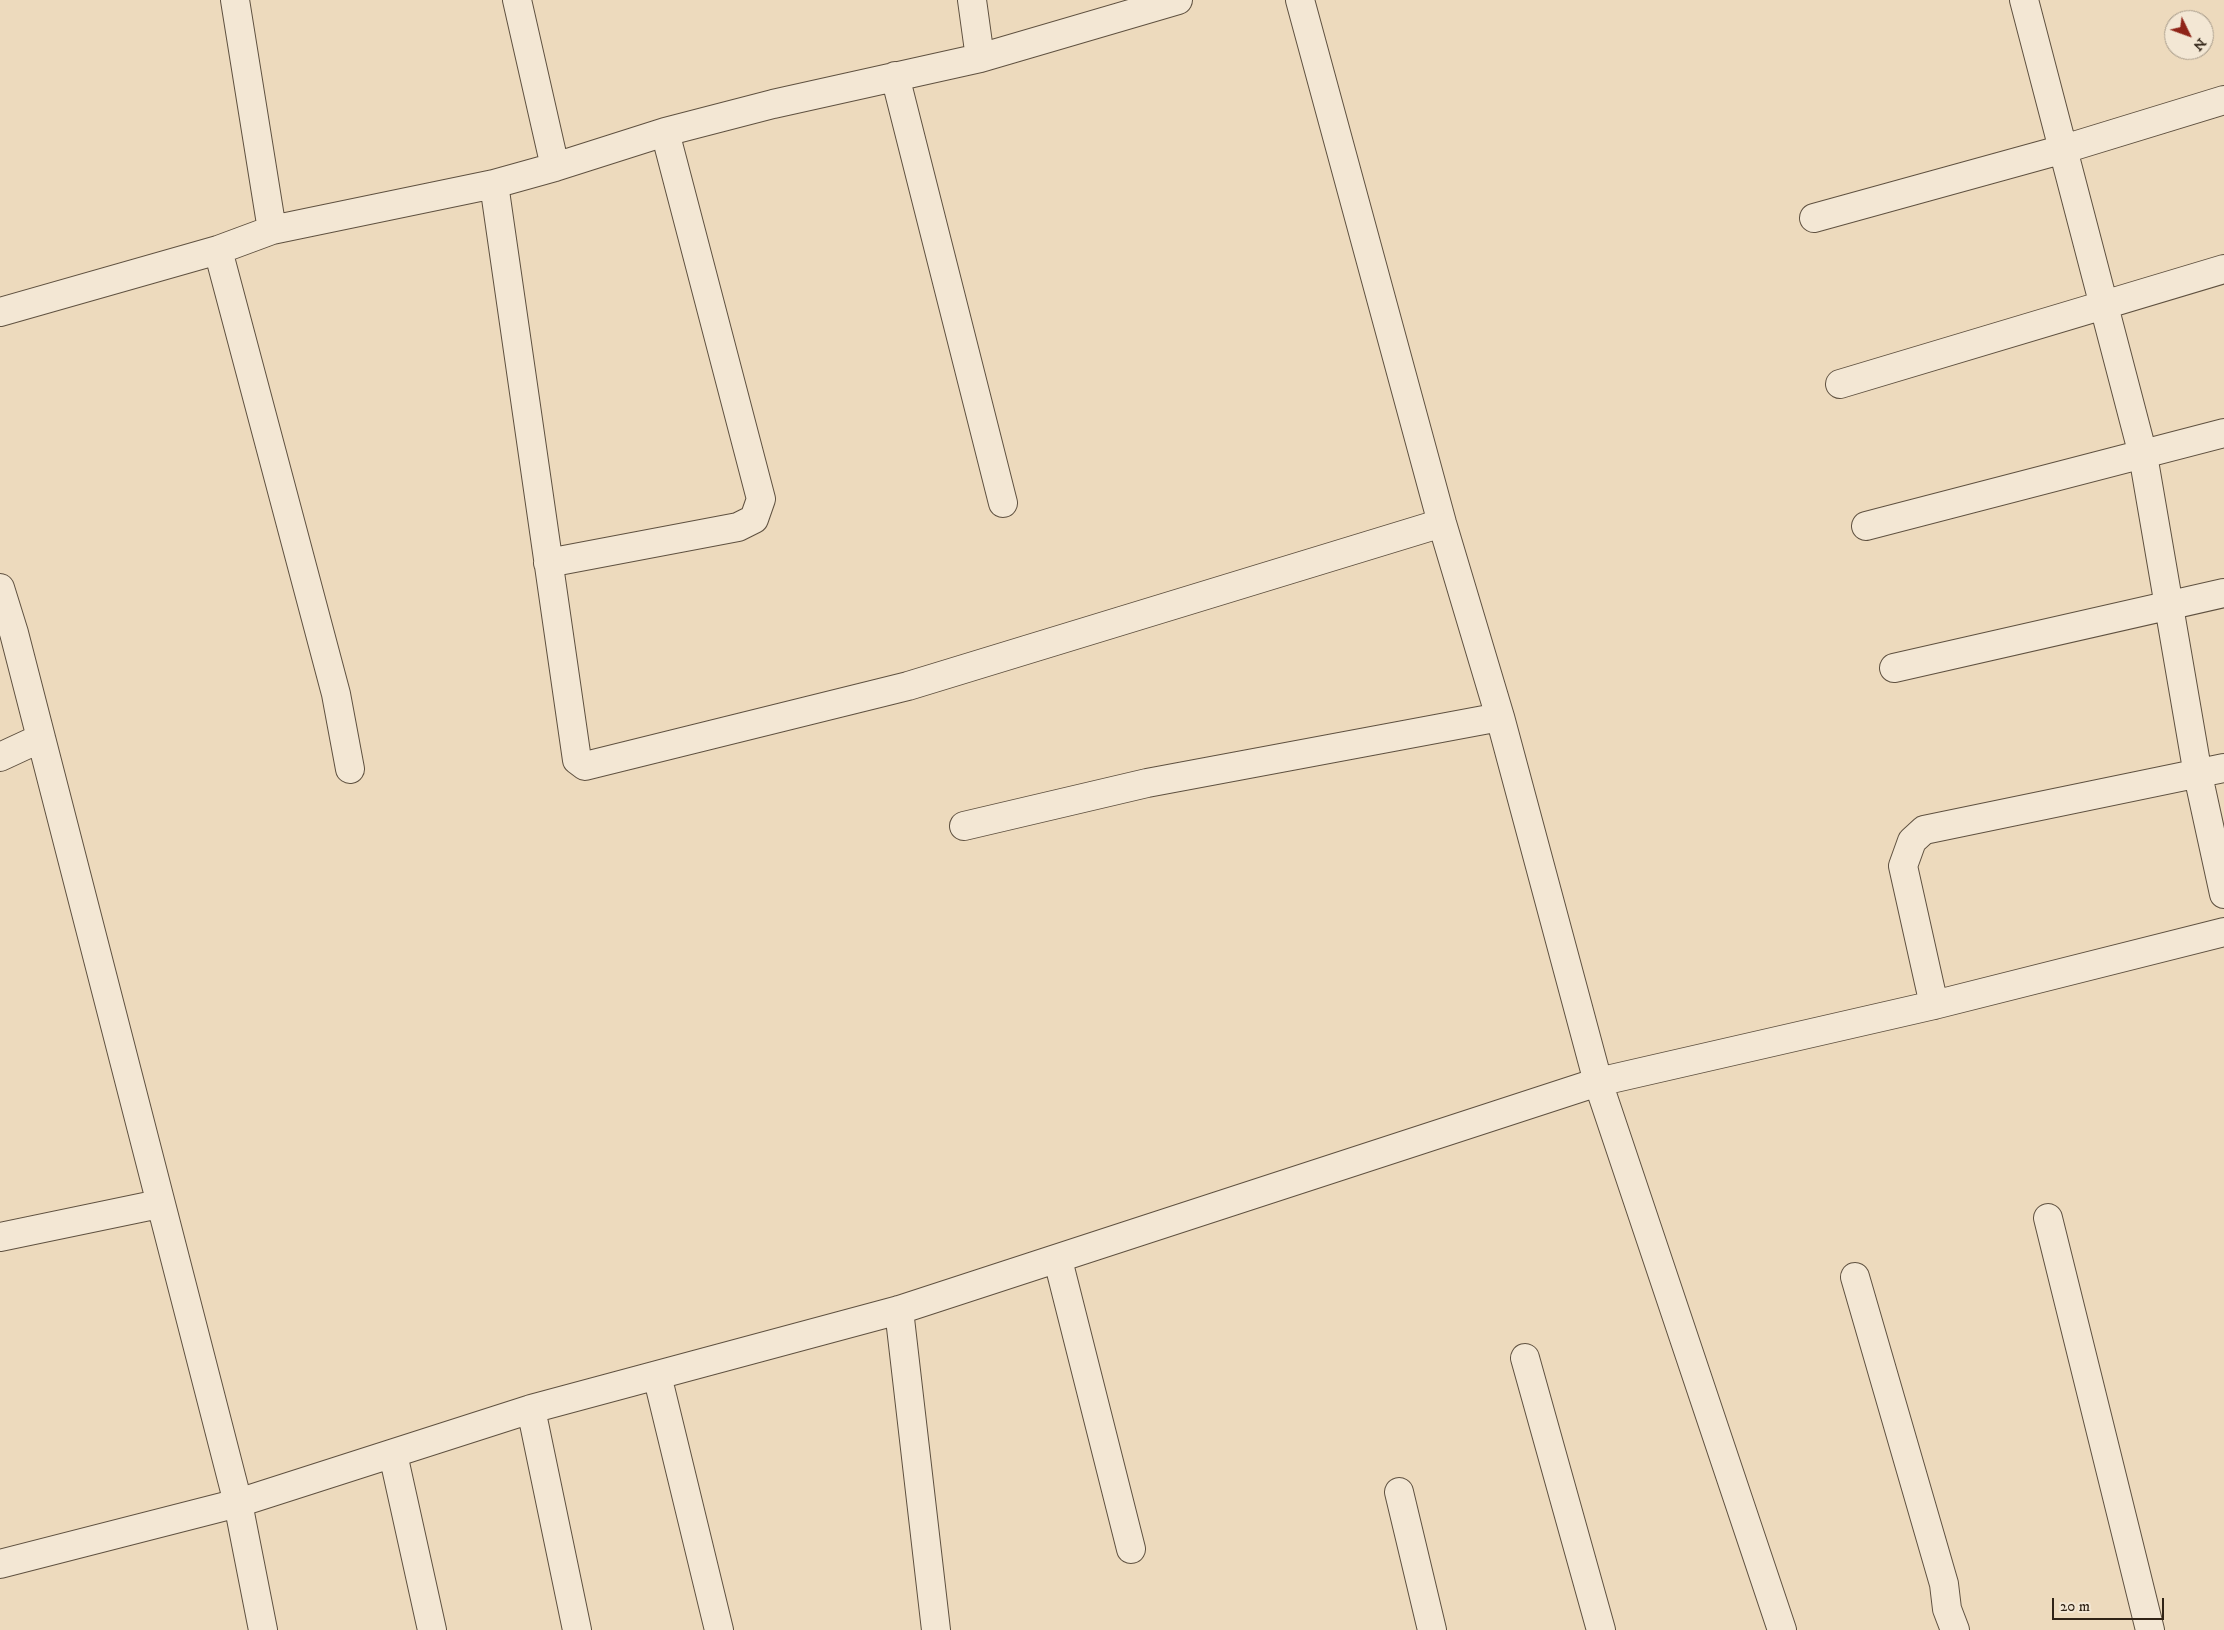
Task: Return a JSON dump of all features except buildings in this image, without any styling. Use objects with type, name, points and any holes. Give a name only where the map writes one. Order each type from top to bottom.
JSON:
[{"type":"street","points":[[234,0],[272,230]]},
{"type":"street","points":[[517,0],[555,167]]},
{"type":"street","points":[[972,0],[980,58]]},
{"type":"street","points":[[0,312],[218,250],[272,230],[494,184],[665,132],[896,76],[980,58],[1178,0]]},
{"type":"street","points":[[1300,0],[1442,523],[1500,717],[1598,1082],[1775,1628]]},
{"type":"street","points":[[2024,0],[2143,455],[2198,775],[2224,894]]},
{"type":"street","points":[[896,76],[1002,503]]},
{"type":"street","points":[[1814,218],[2064,149],[2224,100]]},
{"type":"street","points":[[548,563],[738,527],[754,519],[761,499],[665,132]]},
{"type":"street","points":[[494,184],[577,760],[585,766],[908,686],[1442,523]]},
{"type":"street","points":[[218,250],[336,694],[350,769]]},
{"type":"street","points":[[1840,384],[2224,268]]},
{"type":"street","points":[[1866,526],[2224,433]]},
{"type":"street","points":[[0,588],[41,738],[159,1204],[238,1503],[263,1630]]},
{"type":"street","points":[[1894,668],[2224,593]]},
{"type":"street","points":[[964,826],[1147,783],[1500,717]]},
{"type":"street","points":[[0,757],[41,738]]},
{"type":"street","points":[[1934,1004],[1903,866],[1912,841],[1924,830],[2198,775],[2224,768]]},
{"type":"street","points":[[0,1564],[238,1503],[531,1409],[899,1310],[1058,1260],[1598,1082],[1934,1004],[2224,932]]},
{"type":"street","points":[[0,1238],[159,1204]]},
{"type":"street","points":[[2048,1218],[2150,1630]]},
{"type":"street","points":[[1058,1260],[1131,1549]]},
{"type":"street","points":[[1855,1276],[1944,1584],[1948,1608],[1955,1630]]},
{"type":"street","points":[[899,1310],[936,1630]]},
{"type":"street","points":[[1525,1358],[1601,1630]]},
{"type":"street","points":[[657,1375],[719,1630]]},
{"type":"street","points":[[531,1409],[577,1630]]},
{"type":"street","points":[[393,1454],[432,1630]]},
{"type":"street","points":[[1399,1492],[1432,1630]]}]
